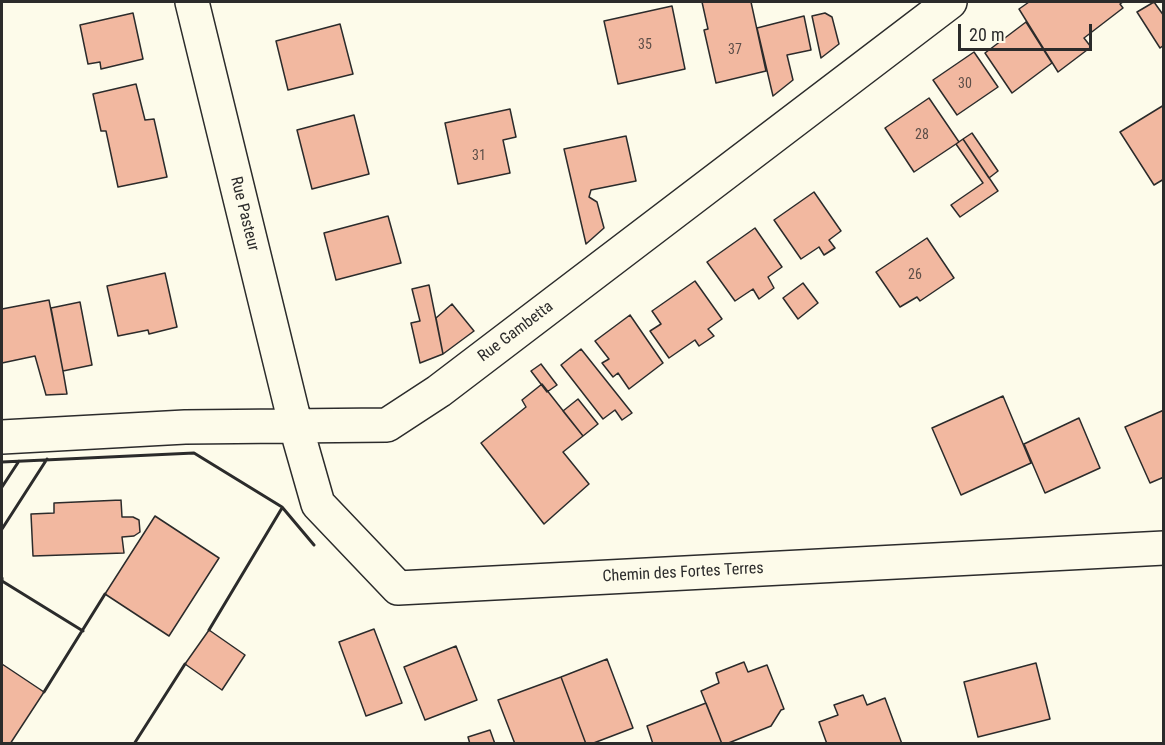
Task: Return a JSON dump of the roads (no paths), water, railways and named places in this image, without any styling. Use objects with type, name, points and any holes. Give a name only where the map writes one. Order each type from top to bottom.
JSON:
[{"type":"street","name":"Rue Pasteur","points":[[192,2],[296,427]]},
{"type":"street","name":"Rue Gambetta","points":[[2,436],[185,427],[387,425],[439,391],[950,2]]},
{"type":"street","name":"Chemin des Fortes Terres","points":[[296,427],[318,504],[398,588],[1164,548]]}]
